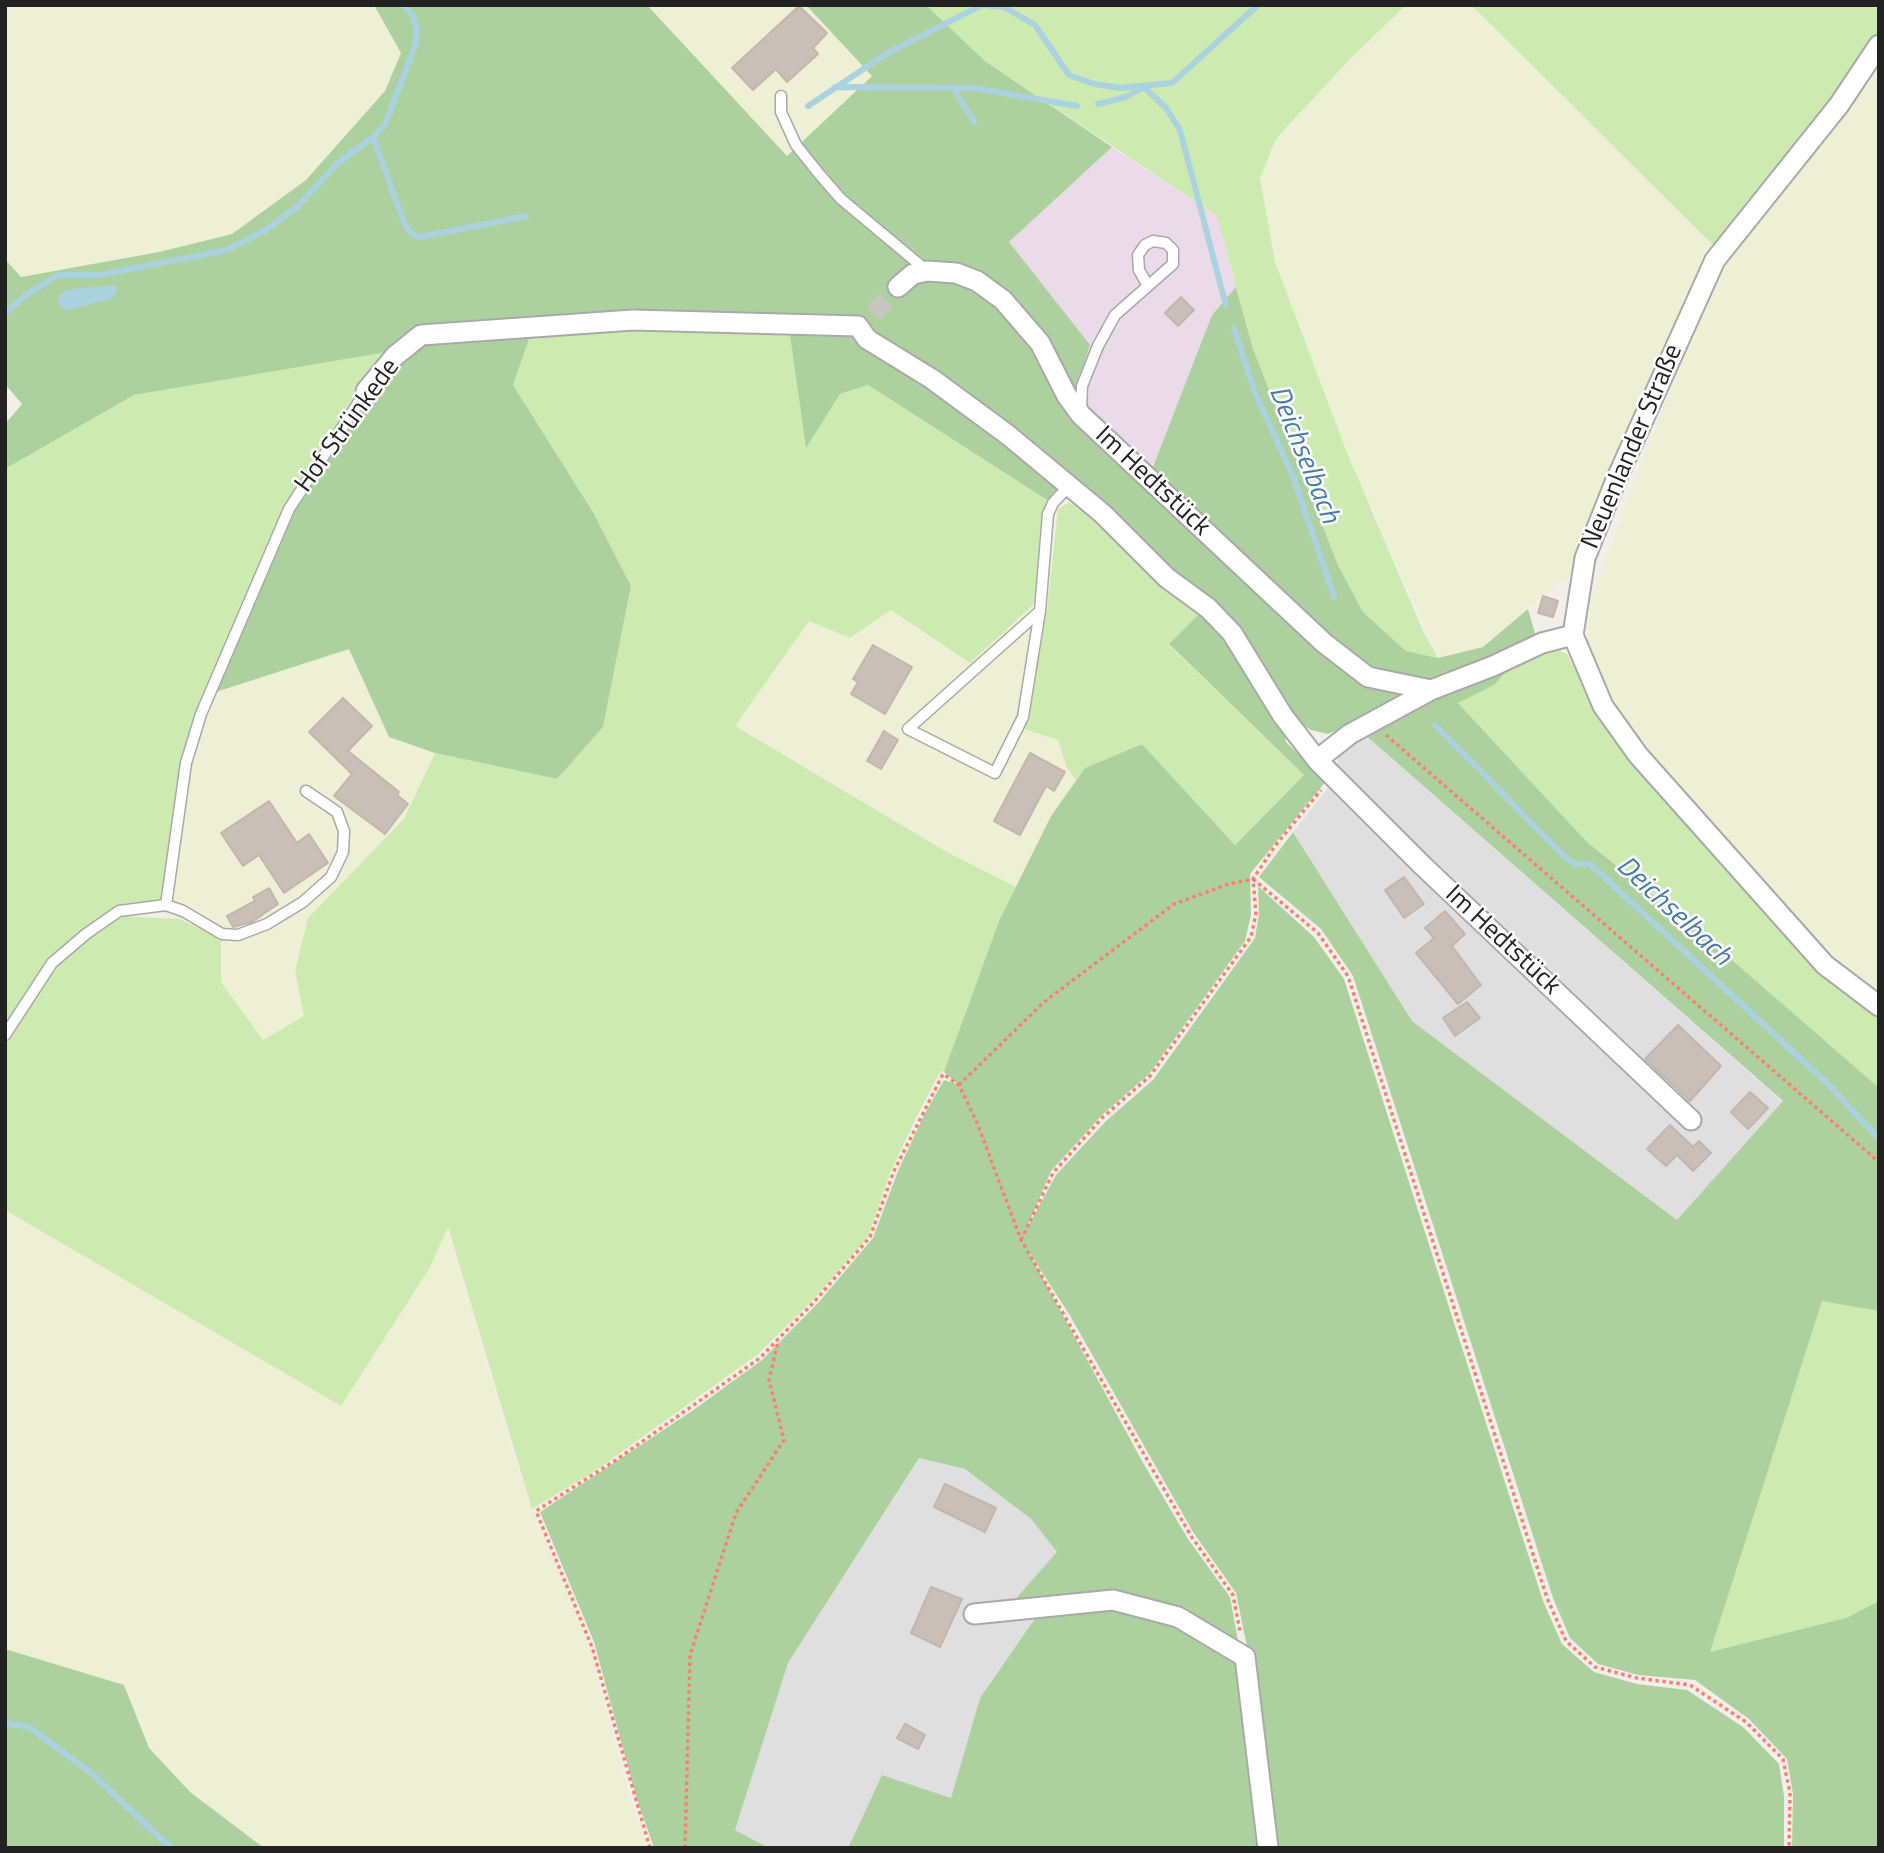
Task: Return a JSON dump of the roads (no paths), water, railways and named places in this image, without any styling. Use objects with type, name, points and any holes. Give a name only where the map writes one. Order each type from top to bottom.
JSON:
[{"type":"street","name":"Neuenlander Straße","points":[[1573,635],[1585,558],[1616,480],[1715,260],[1839,106],[1879,45]]},
{"type":"street","points":[[898,287],[913,274],[927,271]]},
{"type":"street","name":"Im Hedtstück","points":[[927,271],[956,274],[977,281],[1003,300],[1040,343],[1067,396],[1081,415],[1324,643],[1368,677],[1431,690]]},
{"type":"street","name":"Hof Strünkede","points":[[366,391],[395,356],[421,335],[633,320],[866,320],[867,339],[932,379]]},
{"type":"street","name":"Im Hedtstück","points":[[932,379],[1008,435],[1103,514],[1167,578],[1208,608],[1232,633],[1283,716],[1332,776],[1691,1120]]},
{"type":"street","points":[[1317,760],[1371,722],[1431,690],[1542,643],[1573,635],[1603,706],[1638,755],[1825,965],[1879,1006]]},
{"type":"street","points":[[974,1614],[1113,1601],[1178,1617],[1245,1657],[1268,1848]]},
{"type":"lane","points":[[781,96],[781,112],[796,145],[820,175],[841,199],[927,271]]},
{"type":"lane","points":[[1081,415],[1082,386],[1098,346],[1115,315],[1148,286],[1173,264],[1173,250],[1166,243],[1153,241],[1145,245],[1139,256],[1139,270],[1148,286]]},
{"type":"lane","name":"Hof Strünkede","points":[[166,905],[186,763],[201,714],[289,509],[366,391]]},
{"type":"lane","points":[[1040,611],[908,729],[995,773],[1023,717],[1040,611],[1048,514],[1053,503],[1068,487]]},
{"type":"lane","points":[[5,1035],[52,963],[119,911],[166,905],[183,911],[222,934],[239,935],[267,924],[303,902],[331,877],[342,852],[344,831],[337,812],[306,791]]},
{"type":"water","points":[[114,285],[118,291],[110,299],[66,311],[60,307],[58,299],[65,290]]},
{"type":"waterway","points":[[373,137],[385,125],[416,43],[417,28],[413,16],[403,5]]},
{"type":"waterway","points":[[982,5],[1004,7],[1035,25],[1069,75],[1094,84],[1120,88],[1172,83],[1258,5]]},
{"type":"waterway","points":[[808,106],[886,54],[982,5]]},
{"type":"waterway","points":[[835,87],[974,88],[1077,106]]},
{"type":"waterway","name":"Deichselbach","points":[[1098,104],[1126,97],[1144,87],[1166,108],[1180,130],[1226,306]]},
{"type":"waterway","points":[[953,88],[974,122]]},
{"type":"waterway","points":[[5,313],[26,295],[58,275],[100,275],[227,250],[266,230],[297,207],[337,164],[373,137],[405,225],[412,234],[420,237],[526,216]]},
{"type":"waterway","name":"Deichselbach","points":[[1234,329],[1255,393],[1293,476],[1334,597]]},
{"type":"waterway","name":"Deichselbach","points":[[1435,725],[1568,860],[1577,864],[1590,864],[1829,1085],[1879,1139]]},
{"type":"waterway","points":[[5,1723],[29,1727],[90,1772],[171,1848]]},
{"type":"tunnel","points":[[873,314],[898,287]]}]
